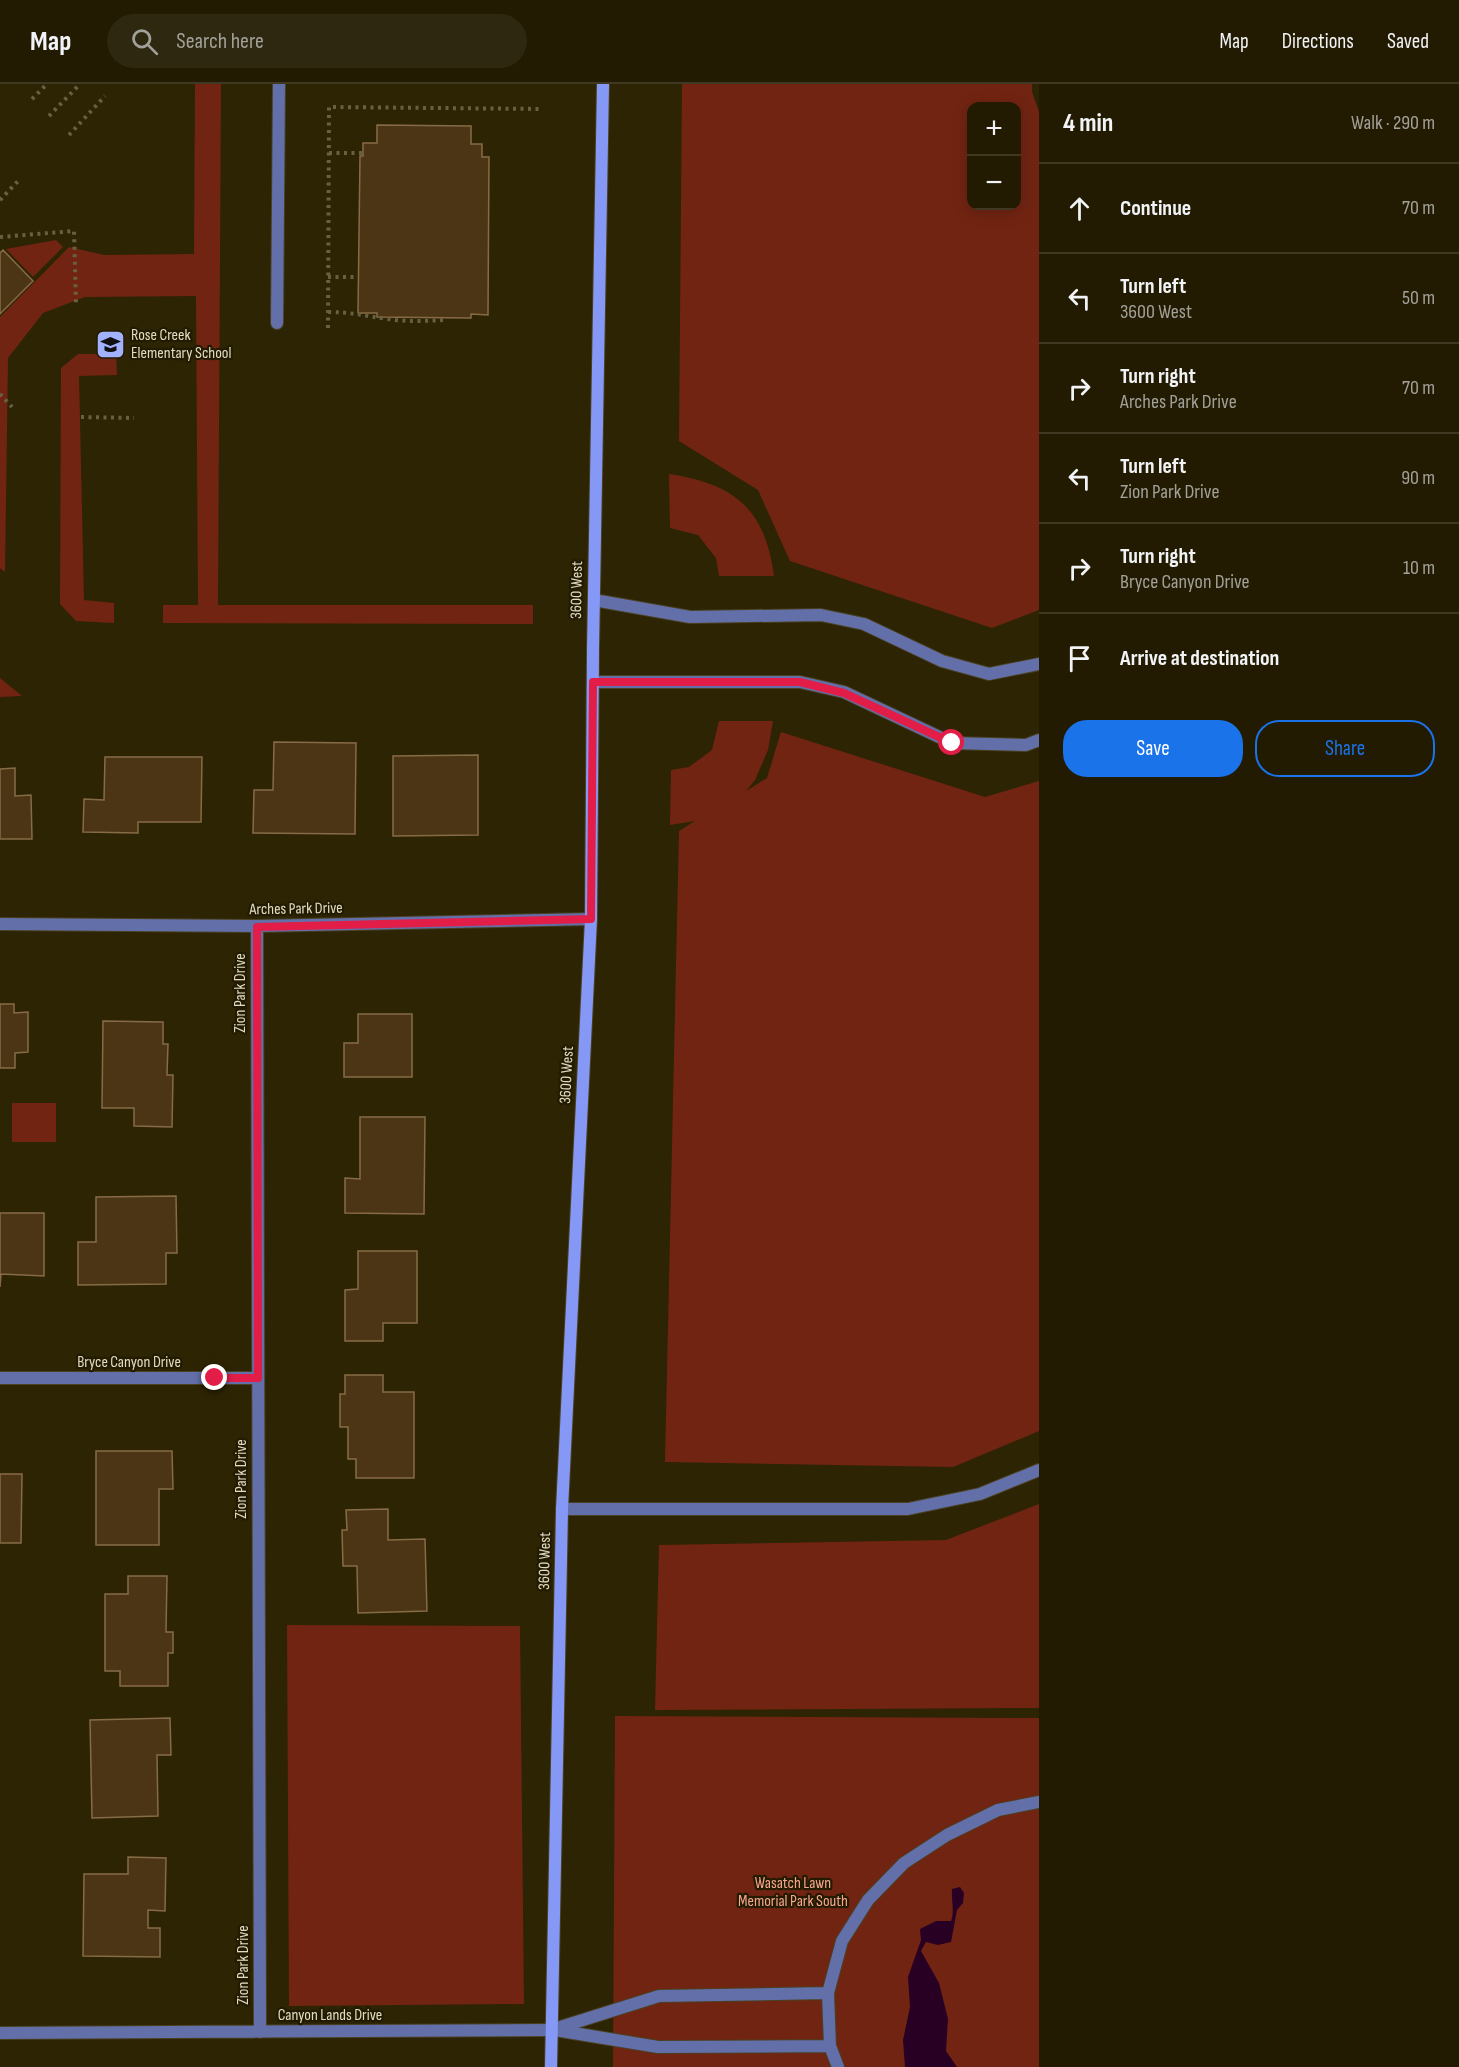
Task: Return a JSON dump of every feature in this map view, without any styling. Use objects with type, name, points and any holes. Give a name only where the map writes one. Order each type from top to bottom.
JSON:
[{"type":"main road","name":"3600 West","points":[[551,2067],[562,1509],[591,919],[603,84]]},
{"type":"street","points":[[277,323],[279,84]]},
{"type":"street","points":[[594,600],[690,616],[821,615],[864,624],[942,661],[989,674],[1039,664]]},
{"type":"street","points":[[593,682],[800,682],[844,693],[952,743],[1026,745],[1039,740]]},
{"type":"street","name":"Arches Park Drive","points":[[0,924],[257,927],[591,919]]},
{"type":"street","name":"Zion Park Drive","points":[[257,927],[260,2032]]},
{"type":"street","name":"Bryce Canyon Drive","points":[[0,1378],[258,1378]]},
{"type":"street","points":[[562,1509],[908,1509],[980,1494],[1039,1470]]},
{"type":"street","points":[[838,2067],[830,2046],[828,1993],[842,1941],[868,1900],[904,1863],[947,1835],[998,1810],[1039,1802]]},
{"type":"street","points":[[551,2030],[659,1996],[828,1993]]},
{"type":"street","points":[[551,2030],[658,2047],[830,2046]]},
{"type":"street","name":"Canyon Lands Drive","points":[[0,2034],[551,2030]]},
{"type":"path","points":[[32,99],[47,84]]},
{"type":"path","points":[[49,116],[80,84]]},
{"type":"path","points":[[69,135],[105,96]]},
{"type":"path","points":[[328,328],[329,107],[542,110]]},
{"type":"path","points":[[329,153],[363,153]]},
{"type":"path","points":[[0,200],[20,179]]},
{"type":"path","points":[[0,237],[74,231],[76,304]]},
{"type":"path","points":[[328,277],[358,277]]},
{"type":"path","points":[[328,312],[353,312],[390,320],[444,320],[444,317]]},
{"type":"path","points":[[0,394],[12,407]]},
{"type":"path","points":[[81,417],[134,418]]},
{"type":"green space","points":[[195,84],[221,84],[218,605],[533,605],[533,624],[163,623],[163,605],[198,605],[196,296],[85,297],[43,313],[8,358],[5,572],[0,568],[0,317],[69,247],[104,255],[194,254]]},
{"type":"green space","points":[[682,84],[1032,84],[1032,92],[1039,112],[1039,610],[992,628],[790,561],[758,490],[679,441]]},
{"type":"green space","points":[[56,240],[63,247],[33,277],[6,249]]},
{"type":"green space","points":[[78,354],[116,354],[117,375],[79,376],[84,600],[114,603],[114,623],[76,621],[60,604],[61,368]]},
{"type":"green space","points":[[669,474],[692,478],[712,485],[742,503],[754,516],[763,533],[770,553],[774,576],[719,576],[716,558],[698,535],[670,528]]},
{"type":"green space","points":[[0,678],[22,696],[0,697]]},
{"type":"green space","points":[[719,721],[773,721],[768,750],[755,780],[746,791],[767,778],[781,732],[985,797],[1039,781],[1039,1431],[953,1467],[665,1462],[679,831],[695,821],[670,825],[671,770],[689,767],[712,750]]},
{"type":"green space","points":[[12,1103],[56,1103],[56,1142],[12,1142]]},
{"type":"green space","points":[[1039,1504],[1039,1708],[655,1710],[659,1545],[946,1540]]},
{"type":"green space","points":[[287,1625],[520,1626],[524,2004],[289,2006]]},
{"type":"green space","name":"Wasatch Lawn Memorial Park South","points":[[615,1716],[1039,1718],[1039,2067],[613,2067]]},
{"type":"shaded area","points":[[960,1887],[964,1893],[963,1903],[957,1910],[951,1942],[938,1945],[926,1942],[921,1951],[939,1983],[948,2019],[946,2051],[957,2067],[905,2067],[903,2040],[910,2007],[908,1977],[921,1940],[920,1929],[936,1921],[951,1921],[952,1889]]},
{"type":"building","points":[[377,125],[471,126],[471,144],[482,144],[482,157],[489,157],[488,315],[471,314],[471,318],[377,317],[377,313],[358,313],[360,156],[363,156],[363,143],[377,143]]},
{"type":"building","points":[[3,250],[33,281],[0,314],[0,253]]},
{"type":"building","points":[[274,742],[356,743],[355,834],[253,833],[254,790],[273,790]]},
{"type":"building","points":[[478,755],[478,835],[393,836],[393,756]]},
{"type":"building","points":[[105,757],[202,757],[201,822],[138,822],[138,833],[83,832],[84,799],[104,800]]},
{"type":"building","points":[[15,768],[15,796],[31,795],[32,839],[0,839],[0,769]]},
{"type":"building","points":[[0,1004],[14,1004],[14,1013],[28,1012],[28,1052],[15,1053],[15,1068],[0,1068]]},
{"type":"building","points":[[358,1014],[412,1014],[412,1077],[344,1077],[344,1043],[358,1043]]},
{"type":"building","points":[[103,1021],[163,1022],[163,1044],[168,1044],[167,1075],[173,1075],[172,1127],[134,1126],[134,1108],[102,1108]]},
{"type":"building","points":[[360,1117],[425,1117],[424,1214],[345,1213],[345,1178],[360,1179]]},
{"type":"building","points":[[176,1196],[177,1253],[166,1253],[166,1284],[78,1285],[78,1242],[96,1242],[96,1197]]},
{"type":"building","points":[[0,1213],[44,1213],[44,1276],[1,1274],[0,1287]]},
{"type":"building","points":[[358,1251],[417,1251],[417,1323],[383,1323],[383,1341],[345,1341],[345,1290],[358,1289]]},
{"type":"building","points":[[345,1375],[383,1375],[383,1392],[414,1392],[414,1478],[356,1478],[356,1459],[348,1459],[348,1427],[340,1427],[340,1394],[345,1394]]},
{"type":"building","points":[[96,1451],[172,1451],[173,1489],[159,1489],[159,1545],[96,1545]]},
{"type":"building","points":[[0,1474],[22,1474],[21,1543],[0,1543]]},
{"type":"building","points":[[388,1509],[388,1540],[425,1539],[427,1611],[358,1613],[357,1566],[343,1566],[342,1530],[347,1530],[346,1510]]},
{"type":"building","points":[[128,1576],[167,1576],[166,1632],[173,1632],[173,1653],[168,1653],[168,1686],[120,1686],[120,1671],[105,1671],[105,1594],[128,1594]]},
{"type":"building","points":[[170,1718],[171,1755],[157,1755],[158,1816],[92,1818],[90,1720]]},
{"type":"building","points":[[128,1857],[166,1858],[165,1911],[148,1910],[148,1928],[160,1928],[160,1957],[83,1956],[84,1874],[128,1874]]},
{"type":"place","name":"Rose Creek Elementary School","points":[[110,344]]},
{"type":"route","points":[[215,1378],[258,1378],[257,927],[591,919],[593,682],[800,682],[844,693],[952,743]]}]
